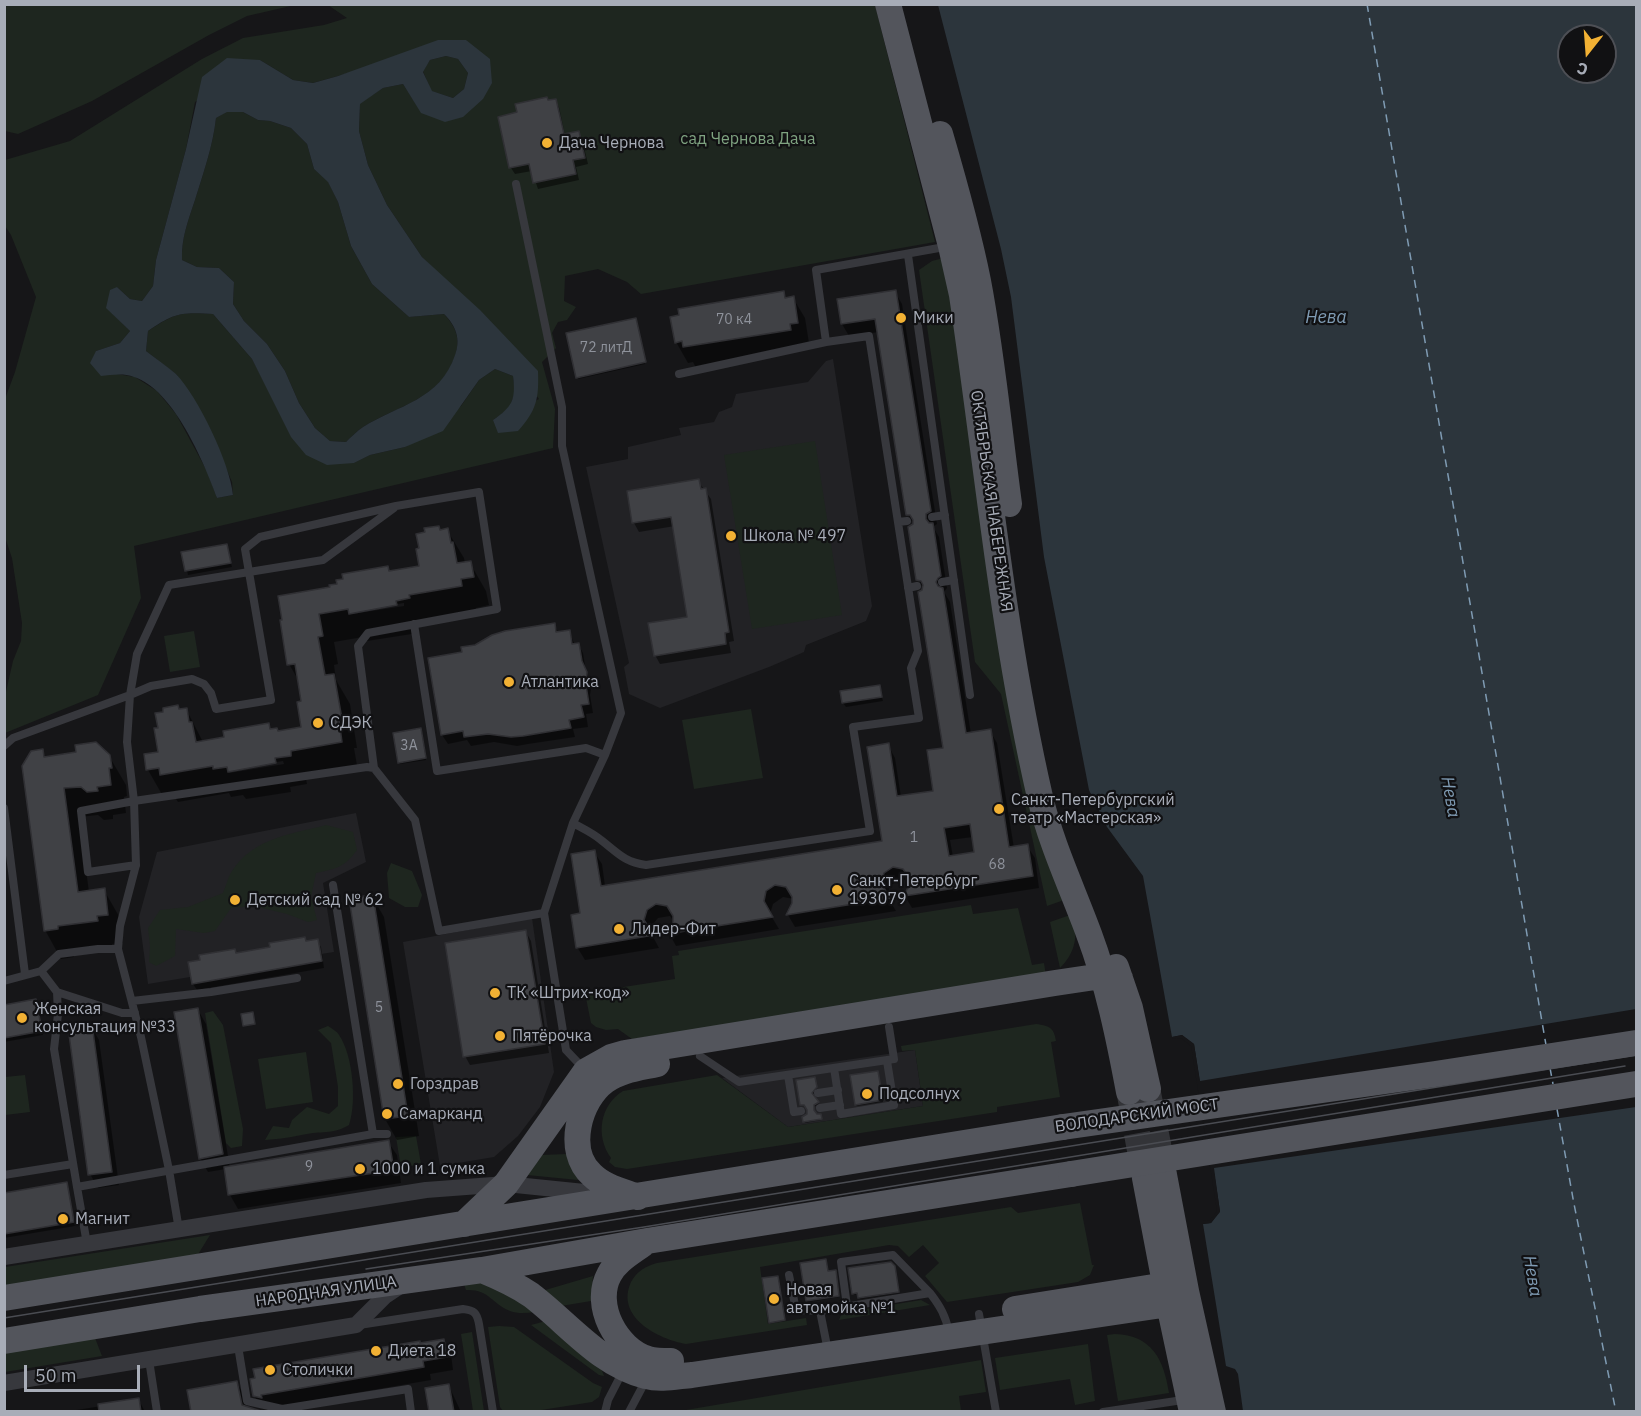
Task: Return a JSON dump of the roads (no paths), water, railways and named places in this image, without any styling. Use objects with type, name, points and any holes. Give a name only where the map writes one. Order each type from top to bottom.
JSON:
[{"type":"main road","name":"ОКТЯБРЬСКАЯ НАБЕРЕЖНАЯ","points":[[888,4],[951,246],[967,329],[1007,619],[1034,768],[1049,829],[1089,936],[1110,982],[1130,1008],[1138,1090]]},
{"type":"main road","name":"ОКТЯБРЬСКАЯ НАБЕРЕЖНАЯ","points":[[906,4],[969,237],[978,281],[1023,612],[1050,764],[1110,982]]},
{"type":"main road","points":[[638,1197],[609,1186],[591,1175],[581,1159],[578,1144],[579,1124],[584,1107],[603,1082],[616,1074],[630,1069],[700,1056],[889,1027],[1110,982]]},
{"type":"main road","points":[[464,1224],[506,1184],[586,1071],[611,1057],[625,1053],[1110,982]]},
{"type":"main road","name":"ВОЛОДАРСКИЙ МОСТ","points":[[638,1197],[1063,1126],[1435,1074],[1636,1043]]},
{"type":"main road","points":[[648,1368],[617,1336],[609,1322],[604,1290],[607,1278],[618,1262],[647,1241],[1636,1084]]},
{"type":"main road","points":[[1155,1176],[1174,1294],[1184,1406]]},
{"type":"main road","points":[[4,1299],[638,1197]]},
{"type":"main road","name":"НАРОДНАЯ УЛИЦА","points":[[4,1341],[200,1309],[407,1282],[647,1241]]},
{"type":"main road","points":[[482,1270],[507,1280],[531,1295],[578,1336],[624,1368],[648,1368],[669,1361],[827,1346],[1174,1294]]},
{"type":"main road","points":[[1174,1294],[1213,1412]]},
{"type":"street","points":[[4,1257],[426,1190],[506,1184],[638,1197]]},
{"type":"street","points":[[4,1383],[356,1325],[385,1296],[407,1282]]},
{"type":"lane","points":[[516,184],[561,407],[562,446],[621,713],[605,755],[573,823],[544,913],[566,1050],[586,1071]]},
{"type":"lane","points":[[826,342],[816,270],[951,246]]},
{"type":"lane","points":[[908,255],[970,695]]},
{"type":"lane","points":[[573,823],[600,839],[620,857],[633,863],[646,865],[870,831],[853,727],[919,718],[911,668],[918,651],[908,588],[902,521],[869,336],[826,342],[678,374]]},
{"type":"lane","points":[[4,746],[13,738],[151,686],[192,679],[204,684],[211,693],[216,709],[271,700],[245,549],[260,537],[396,506],[479,492],[497,609],[368,633],[358,646],[374,768],[415,820],[439,931],[544,913]]},
{"type":"lane","points":[[179,1230],[169,1170],[135,1013],[118,949],[120,926],[136,865],[134,801],[127,742],[130,695],[137,654],[169,585],[323,560],[396,506]]},
{"type":"lane","points":[[932,517],[945,515]]},
{"type":"lane","points":[[942,582],[954,580]]},
{"type":"lane","points":[[908,588],[917,586]]},
{"type":"lane","points":[[414,624],[437,771],[585,748],[605,755]]},
{"type":"lane","points":[[136,865],[87,872],[81,811],[367,766],[374,768]]},
{"type":"lane","points":[[4,808],[24,974]]},
{"type":"lane","points":[[333,885],[373,1134]]},
{"type":"lane","points":[[4,981],[42,971],[58,954],[118,949]]},
{"type":"lane","points":[[42,971],[57,992],[58,1014],[54,1049],[87,1244]]},
{"type":"lane","points":[[132,1001],[211,992],[297,978]]},
{"type":"lane","points":[[57,992],[122,1013],[135,1013]]},
{"type":"lane","points":[[700,1056],[739,1082],[894,1059],[889,1027]]},
{"type":"lane","points":[[834,1068],[841,1114],[894,1105],[886,1060]]},
{"type":"lane","points":[[788,1075],[795,1097],[794,1112],[801,1111]]},
{"type":"lane","points":[[818,1093],[838,1090]]},
{"type":"lane","points":[[820,1108],[840,1105]]},
{"type":"lane","points":[[77,1187],[373,1134],[387,1134]]},
{"type":"lane","points":[[4,1175],[73,1164]]},
{"type":"lane","points":[[847,1306],[841,1262],[892,1255],[941,1307],[948,1328]]},
{"type":"lane","points":[[789,1275],[796,1310],[820,1311],[930,1293]]},
{"type":"lane","points":[[356,1325],[463,1309],[472,1310],[477,1314],[493,1412]]},
{"type":"lane","points":[[820,1311],[827,1346]]},
{"type":"lane","points":[[981,1323],[996,1412]]},
{"type":"lane","points":[[238,1346],[247,1401],[283,1410],[408,1389],[411,1412]]},
{"type":"lane","points":[[149,1360],[157,1412]]},
{"type":"lane","points":[[605,1412],[608,1400],[624,1368]]},
{"type":"lane","points":[[629,1412],[648,1368]]},
{"type":"lane","points":[[1107,1411],[1184,1406]]},
{"type":"water","name":"Нева","points":[[938,5],[1636,5],[1636,1411],[1243,1411],[1238,1374],[1235,1369],[1226,1366],[1203,1224],[1211,1223],[1220,1211],[1194,1044],[1182,1035],[1172,1037],[1143,876],[1107,827],[1089,790],[1044,557],[1011,297],[1001,249]]},
{"type":"water","points":[[438,40],[466,40],[490,59],[492,83],[483,99],[463,117],[445,122],[421,113],[403,84],[383,88],[360,104],[359,131],[368,165],[387,205],[422,257],[480,310],[538,371],[536,403],[518,431],[498,433],[493,420],[505,411],[511,402],[514,384],[513,376],[495,369],[479,380],[443,431],[405,447],[370,455],[354,463],[327,465],[306,455],[291,437],[252,359],[213,314],[178,315],[148,331],[146,351],[176,374],[185,384],[212,431],[226,466],[233,495],[217,498],[185,428],[162,396],[148,384],[134,377],[101,376],[90,363],[96,351],[120,343],[130,331],[106,308],[110,290],[117,287],[130,299],[142,301],[153,286],[156,260],[186,149],[202,77],[227,58],[260,60],[293,80],[313,83]],"holes":[[[446,56],[458,59],[468,73],[464,89],[453,98],[432,91],[423,72],[430,60]],[[227,112],[243,112],[258,120],[270,121],[291,128],[307,144],[314,169],[328,182],[338,202],[351,246],[372,284],[409,317],[444,314],[452,323],[456,333],[458,344],[455,355],[448,370],[429,392],[376,419],[356,432],[346,442],[330,441],[315,428],[299,403],[285,371],[267,344],[244,321],[233,304],[234,282],[219,268],[197,267],[182,260],[186,230],[213,139],[216,118]]]},
{"type":"tunnel","points":[[1148,1093],[1164,1175]]},
{"type":"tunnel","points":[[1130,1095],[1145,1178]]},
{"type":"tram line","points":[[4,1318],[1636,1055]]},
{"type":"tram line","points":[[366,1269],[644,1227],[1625,1066]]},
{"type":"place","name":"Дача Чернова","points":[[547,143]]},
{"type":"place","name":"Мики","points":[[901,318]]},
{"type":"place","name":"Школа № 497","points":[[731,536]]},
{"type":"place","name":"Атлантика","points":[[509,682]]},
{"type":"place","name":"СДЭК","points":[[318,723]]},
{"type":"place","name":"Санкт-Петербургский театр «Мастерская»","points":[[999,809]]},
{"type":"place","name":"Санкт-Петербург 193079","points":[[837,890]]},
{"type":"place","name":"Детский сад № 62","points":[[235,900]]},
{"type":"place","name":"Лидер-Фит","points":[[619,929]]},
{"type":"place","name":"ТК «Штрих-код»","points":[[495,993]]},
{"type":"place","name":"Женская консультация №33","points":[[22,1018]]},
{"type":"place","name":"Пятёрочка","points":[[500,1036]]},
{"type":"place","name":"Горздрав","points":[[398,1084]]},
{"type":"place","name":"Подсолнух","points":[[867,1094]]},
{"type":"place","name":"Самарканд","points":[[387,1114]]},
{"type":"place","name":"1000 и 1 сумка","points":[[360,1169]]},
{"type":"place","name":"Магнит","points":[[63,1219]]},
{"type":"place","name":"Новая автомойка №1","points":[[774,1299]]},
{"type":"place","name":"Диета 18","points":[[376,1351]]},
{"type":"place","name":"Столички","points":[[270,1370]]},
{"type":"park label","name":"сад Чернова Дача","points":[[748,139]]}]
